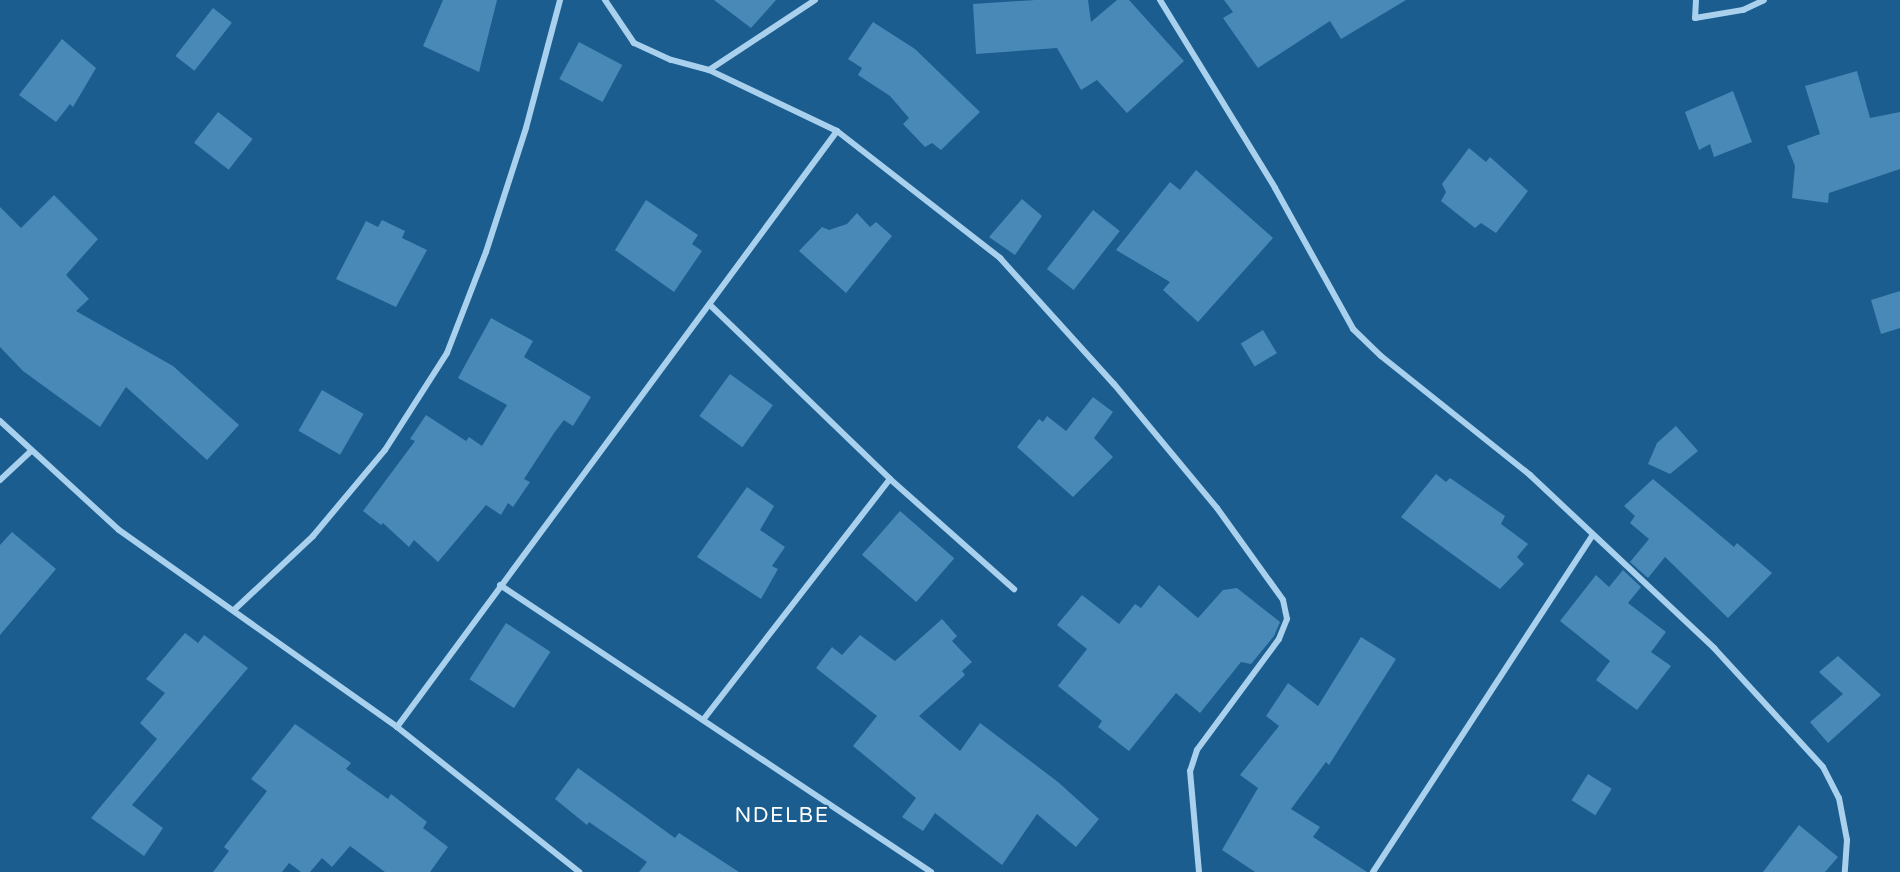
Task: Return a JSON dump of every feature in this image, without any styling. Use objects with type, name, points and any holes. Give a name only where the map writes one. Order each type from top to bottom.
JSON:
[{"type":"street","points":[[234,610],[313,536],[378,459],[447,354],[519,150],[560,0]]},
{"type":"street","points":[[605,0],[634,43],[671,60],[709,70],[837,131],[1000,258],[1114,384],[1217,508],[1283,600],[1287,619],[1279,639],[1197,750],[1190,771],[1199,872]]},
{"type":"street","points":[[709,70],[815,0]]},
{"type":"street","points":[[1696,0],[1695,18],[1743,10],[1764,0]]},
{"type":"street","points":[[1162,1],[1275,188],[1353,329],[1381,356],[1530,475],[1592,537],[1714,648],[1823,767],[1839,798],[1847,840],[1845,872]]},
{"type":"street","points":[[397,727],[837,131]]},
{"type":"street","points":[[710,305],[890,479],[1014,589]]},
{"type":"street","points":[[0,421],[30,452],[119,530],[397,727],[579,872]]},
{"type":"street","points":[[0,480],[30,452]]},
{"type":"street","points":[[703,720],[890,479]]},
{"type":"street","points":[[1374,872],[1592,537]]},
{"type":"street","points":[[500,585],[931,872]]},
{"type":"building","points":[[443,0],[497,0],[479,72],[423,46]]},
{"type":"building","points":[[714,0],[776,0],[751,28]]},
{"type":"building","points":[[1035,0],[1088,0],[1091,22],[1117,0],[1129,0],[1184,61],[1127,113],[1097,80],[1081,90],[1057,48],[976,54],[973,4]]},
{"type":"building","points":[[1224,0],[1406,0],[1341,39],[1330,21],[1258,68],[1223,18],[1233,12]]},
{"type":"building","points":[[213,8],[232,23],[194,71],[175,56]]},
{"type":"building","points":[[873,22],[915,49],[980,112],[941,150],[932,143],[925,147],[903,124],[909,118],[890,96],[858,75],[862,68],[848,59]]},
{"type":"building","points":[[62,39],[96,68],[73,107],[70,104],[56,122],[19,95]]},
{"type":"building","points":[[579,42],[622,65],[603,102],[559,79]]},
{"type":"building","points":[[1857,71],[1870,118],[1900,112],[1900,169],[1829,193],[1828,203],[1792,198],[1795,166],[1787,146],[1820,134],[1805,86]]},
{"type":"building","points":[[1733,91],[1752,142],[1714,157],[1710,144],[1699,150],[1685,112]]},
{"type":"building","points":[[218,112],[253,139],[229,170],[194,143]]},
{"type":"building","points":[[1469,148],[1486,162],[1490,157],[1528,191],[1496,233],[1481,223],[1475,228],[1441,201],[1446,192],[1442,184]]},
{"type":"building","points":[[1196,170],[1273,238],[1198,322],[1163,290],[1170,282],[1116,250],[1170,182],[1180,190]]},
{"type":"building","points":[[54,195],[98,239],[66,275],[89,299],[76,311],[173,366],[239,425],[207,460],[126,387],[100,427],[23,371],[0,347],[0,207],[21,228]]},
{"type":"building","points":[[1022,199],[1042,216],[1015,255],[989,237]]},
{"type":"building","points":[[646,200],[698,235],[692,244],[702,251],[674,292],[615,250]]},
{"type":"building","points":[[1093,210],[1120,231],[1074,290],[1047,269]]},
{"type":"building","points":[[857,213],[870,227],[876,222],[892,236],[846,293],[799,251],[822,227],[829,230],[847,224]]},
{"type":"building","points":[[382,220],[405,231],[402,238],[427,250],[396,307],[336,279],[366,221],[378,227]]},
{"type":"building","points":[[1900,291],[1900,328],[1881,334],[1871,300]]},
{"type":"building","points":[[491,318],[533,341],[524,357],[591,397],[573,426],[564,420],[554,433],[524,479],[530,482],[513,507],[508,503],[501,515],[486,505],[438,562],[414,540],[409,547],[383,523],[381,525],[363,511],[415,441],[410,439],[426,415],[466,441],[469,437],[482,446],[507,405],[458,378]]},
{"type":"building","points":[[1263,330],[1277,353],[1255,367],[1241,343]]},
{"type":"building","points":[[730,374],[773,405],[742,447],[699,416]]},
{"type":"building","points":[[322,390],[364,414],[340,455],[298,431]]},
{"type":"building","points":[[1093,397],[1113,412],[1094,438],[1113,457],[1073,497],[1017,447],[1039,419],[1043,422],[1047,416],[1066,431]]},
{"type":"building","points":[[1676,426],[1698,451],[1670,474],[1648,464],[1657,443]]},
{"type":"building","points":[[1436,474],[1446,482],[1450,478],[1505,516],[1501,524],[1528,544],[1517,557],[1524,564],[1500,589],[1401,517]]},
{"type":"building","points":[[1653,479],[1734,547],[1737,543],[1772,573],[1728,618],[1665,557],[1648,578],[1630,562],[1649,539],[1630,523],[1635,516],[1624,506]]},
{"type":"building","points":[[747,487],[774,506],[760,530],[785,547],[772,566],[778,569],[761,599],[697,557]]},
{"type":"building","points":[[900,511],[954,558],[916,602],[862,555]]},
{"type":"building","points":[[12,532],[56,569],[0,635],[0,545]]},
{"type":"building","points":[[1623,570],[1641,587],[1628,603],[1666,632],[1651,652],[1671,666],[1637,710],[1596,680],[1610,661],[1560,621],[1596,575],[1609,587]]},
{"type":"building","points":[[1159,585],[1198,618],[1223,590],[1237,588],[1280,622],[1274,636],[1251,664],[1241,662],[1200,713],[1176,693],[1129,751],[1098,727],[1102,721],[1058,686],[1087,649],[1057,625],[1082,595],[1119,624],[1135,604],[1141,608]]},
{"type":"building","points":[[942,619],[957,636],[952,641],[972,662],[962,671],[965,675],[919,716],[960,751],[980,723],[1058,782],[1099,819],[1076,847],[1037,814],[1002,865],[935,813],[923,831],[902,817],[916,798],[853,746],[877,716],[816,668],[832,647],[842,655],[860,635],[895,661]]},
{"type":"building","points":[[506,623],[550,652],[514,708],[470,679]]},
{"type":"building","points":[[185,633],[198,643],[204,635],[248,668],[132,805],[163,828],[144,856],[91,818],[157,739],[140,723],[165,693],[146,679]]},
{"type":"building","points":[[1361,637],[1396,659],[1329,765],[1326,762],[1291,809],[1320,827],[1313,837],[1367,872],[1255,872],[1222,850],[1258,788],[1240,775],[1279,726],[1266,716],[1288,683],[1318,706]]},
{"type":"building","points":[[1838,656],[1881,695],[1828,743],[1810,722],[1843,694],[1819,672]]},
{"type":"building","points":[[295,724],[351,763],[346,769],[388,799],[391,794],[427,822],[423,828],[448,847],[430,872],[385,872],[350,846],[332,867],[322,858],[310,872],[301,872],[289,863],[282,872],[213,872],[229,851],[224,847],[267,791],[251,779]]},
{"type":"building","points":[[578,768],[675,838],[679,833],[739,872],[639,872],[647,862],[589,822],[587,825],[555,799]]},
{"type":"building","points":[[1588,774],[1612,789],[1595,815],[1572,800]]},
{"type":"building","points":[[1799,825],[1838,857],[1825,872],[1763,872]]},
{"type":"district","name":"NDELBE","points":[[782,816]]}]
